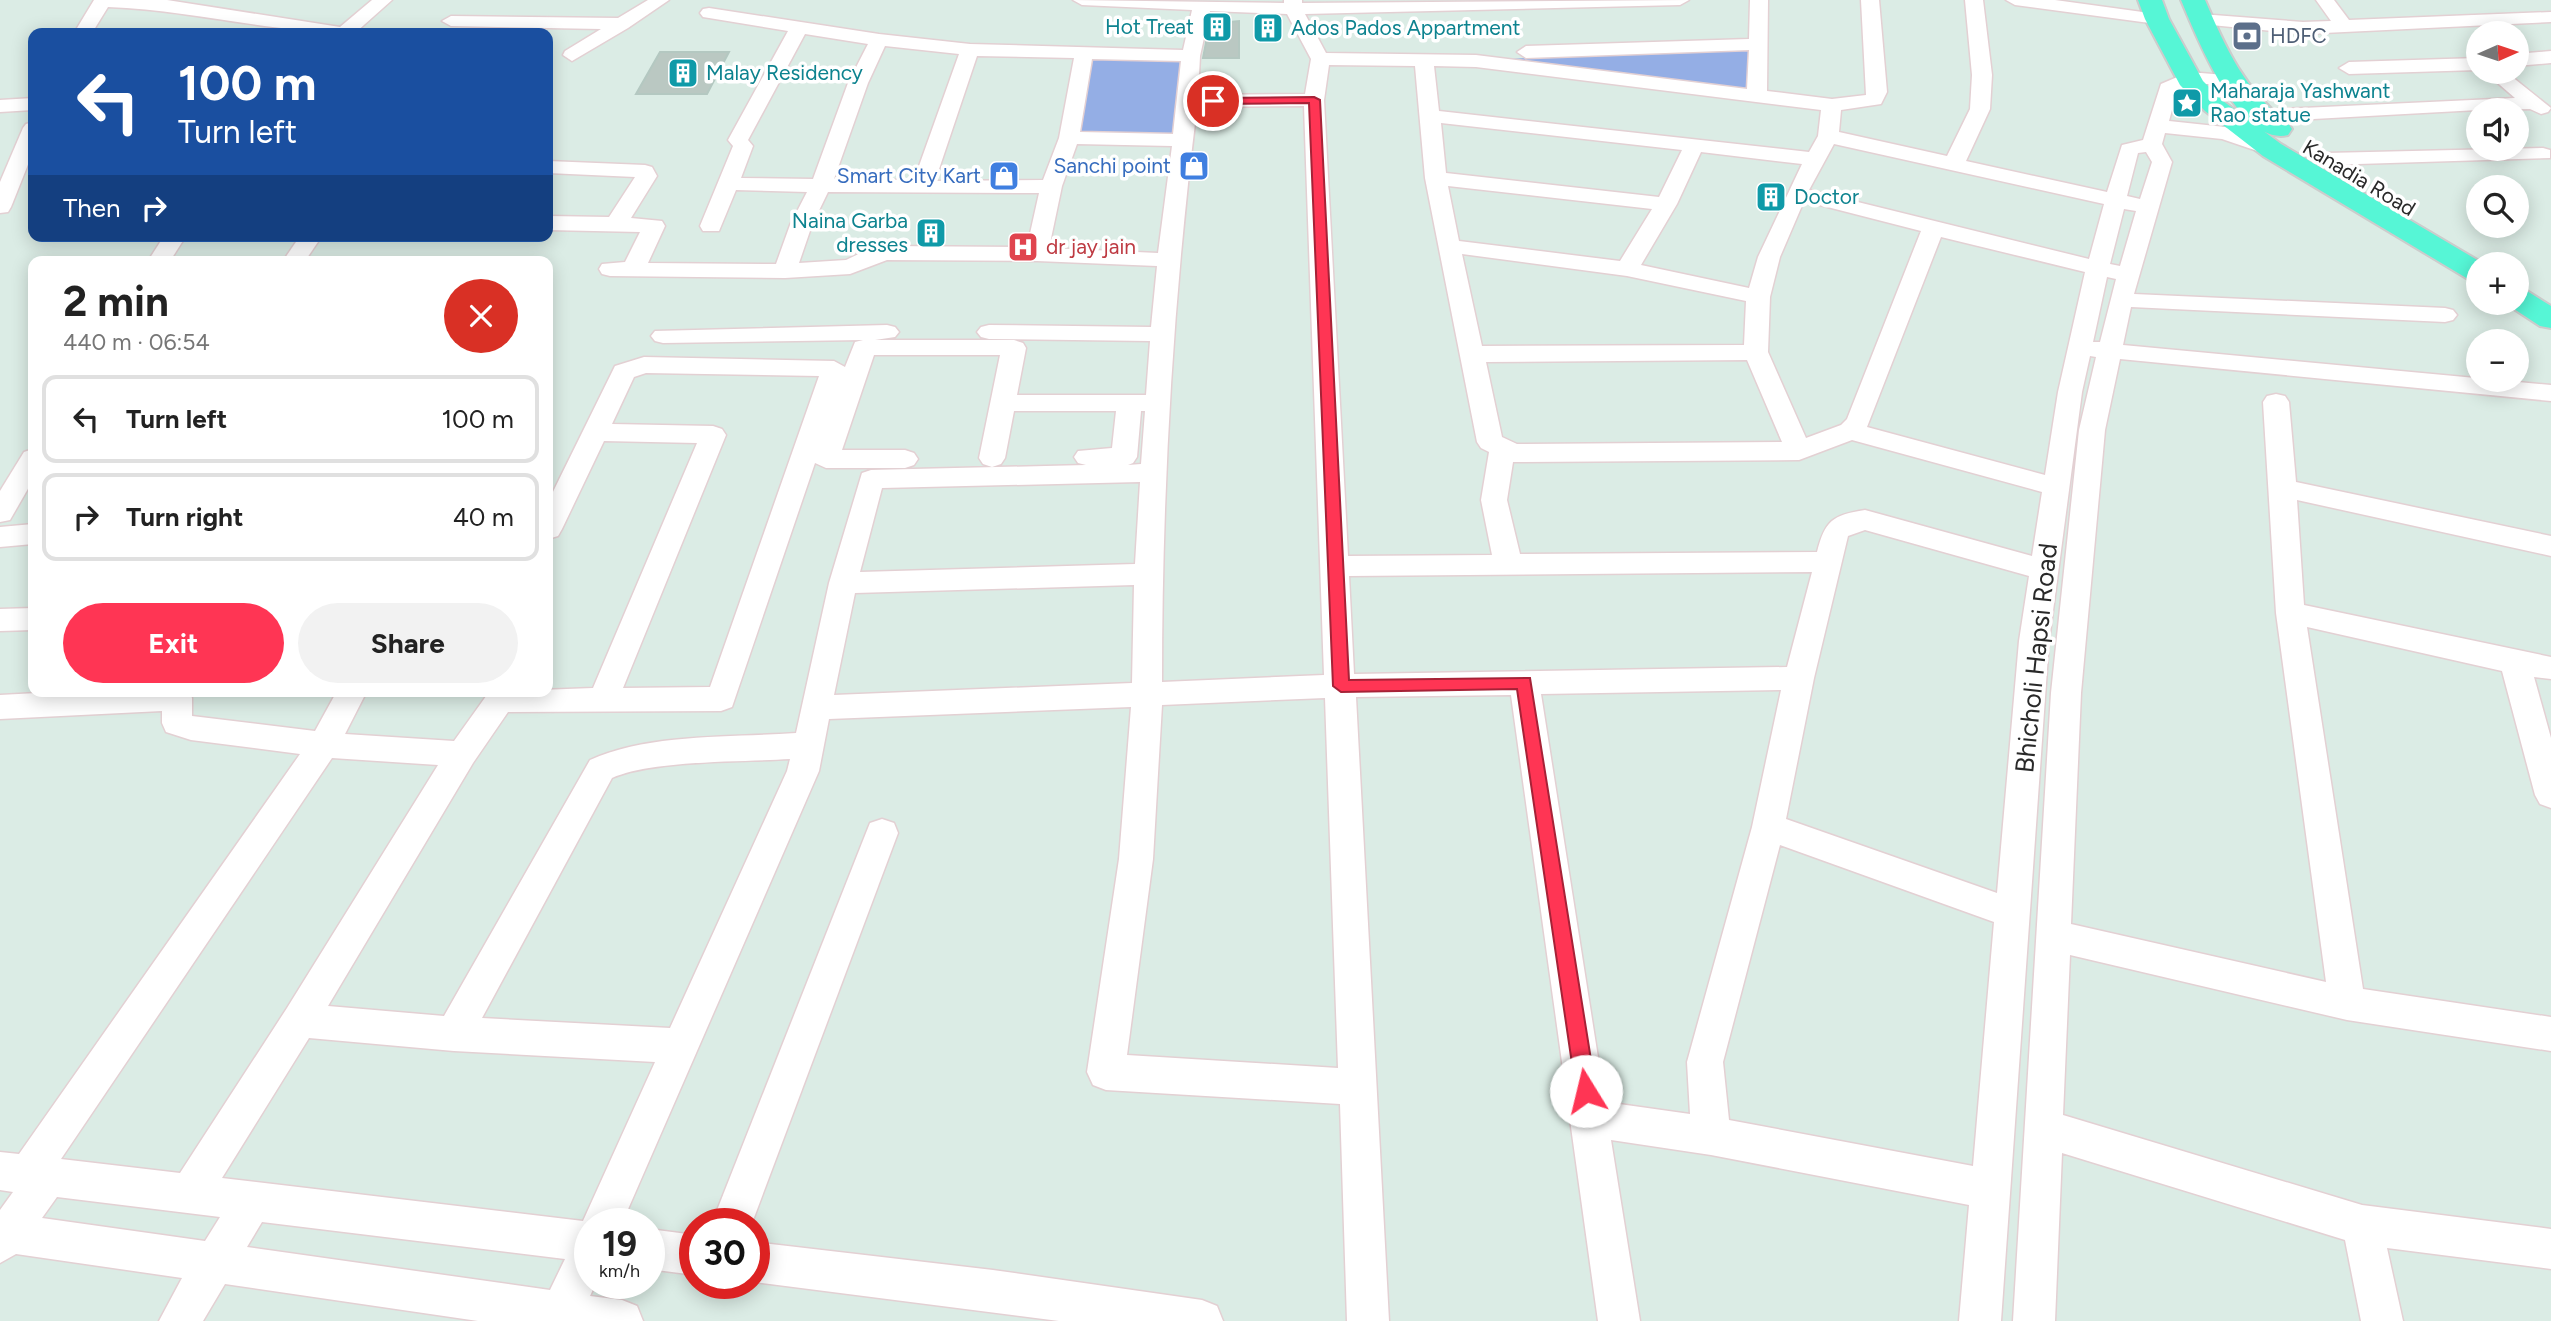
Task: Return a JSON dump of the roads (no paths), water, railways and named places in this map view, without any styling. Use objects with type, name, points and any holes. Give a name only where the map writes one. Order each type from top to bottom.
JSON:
[{"type":"main road","name":"Kanadia Road","points":[[2197,9],[2218,62],[2259,116],[2484,252]]},
{"type":"main road","name":"Kanadia Road","points":[[2154,10],[2189,78],[2214,106],[2272,150],[2466,266]]},
{"type":"main road","points":[[2529,278],[2551,291]]},
{"type":"main road","points":[[2529,306],[2551,320]]},
{"type":"street","points":[[86,28],[103,0],[152,3],[311,28]]},
{"type":"street","points":[[349,28],[383,0]]},
{"type":"street","points":[[446,27],[470,0]]},
{"type":"street","points":[[572,55],[660,0]]},
{"type":"street","points":[[718,36],[751,0]]},
{"type":"street","points":[[1083,0],[1202,5],[1679,0]]},
{"type":"street","points":[[1757,94],[1759,0]]},
{"type":"street","points":[[1320,59],[1476,61],[1832,105],[1874,100],[1877,92],[1870,0]]},
{"type":"street","points":[[1954,164],[1980,108],[1982,75],[1974,0]]},
{"type":"street","points":[[2015,0],[2154,10]]},
{"type":"street","points":[[2325,0],[2344,26]]},
{"type":"street","points":[[1293,4],[1320,59],[1314,100],[1368,1321]]},
{"type":"street","points":[[1202,5],[1191,56],[1162,334],[1148,574],[1147,694],[1136,859],[1106,1072],[1358,1087]]},
{"type":"street","points":[[2197,9],[2303,28],[2551,17]]},
{"type":"street","points":[[709,13],[879,40],[971,50],[1191,56]]},
{"type":"street","points":[[446,27],[622,23]]},
{"type":"street","points":[[711,226],[743,146],[738,140],[799,28]]},
{"type":"street","points":[[785,271],[801,225],[822,183],[858,83],[879,40]]},
{"type":"street","points":[[1476,61],[1510,52],[1760,44]]},
{"type":"street","points":[[923,185],[971,50]]},
{"type":"street","points":[[1037,254],[1051,186],[1069,138],[1084,53]]},
{"type":"street","points":[[2529,60],[2548,60]]},
{"type":"street","points":[[1424,61],[1436,178],[1461,311],[1474,354],[1490,442],[1502,450],[1513,453],[1799,451],[1850,431],[1858,422],[1871,391],[1933,228]]},
{"type":"street","points":[[2349,68],[2466,64]]},
{"type":"street","points":[[2034,1321],[2066,693],[2092,430],[2125,287],[2162,162],[2155,135],[2168,88],[2189,78],[2230,80]]},
{"type":"street","points":[[2509,84],[2551,115]]},
{"type":"street","points":[[1188,101],[1314,100]]},
{"type":"street","points":[[2259,116],[2534,103]]},
{"type":"street","points":[[0,106],[28,104]]},
{"type":"street","points":[[1799,451],[1756,352],[1758,297],[1769,257],[1797,193],[1828,136],[1832,105]]},
{"type":"street","points":[[1429,116],[1816,159]]},
{"type":"street","points":[[2155,135],[2225,133],[2272,150]]},
{"type":"street","name":"Bhicholi Hapsi Road","points":[[1980,1321],[2034,641],[2070,392],[2097,267],[2129,149],[2155,135]]},
{"type":"street","points":[[1828,136],[2150,208]]},
{"type":"street","points":[[1069,138],[1181,140]]},
{"type":"street","points":[[0,207],[28,140]]},
{"type":"street","points":[[1628,269],[1666,204],[1694,146]]},
{"type":"street","points":[[2326,159],[2543,154]]},
{"type":"street","points":[[553,167],[645,171],[646,176],[616,224]]},
{"type":"street","points":[[1436,178],[1666,204]]},
{"type":"street","points":[[729,184],[822,183],[1001,188],[1051,186]]},
{"type":"street","points":[[1797,193],[2097,267],[2125,287],[2445,315]]},
{"type":"street","points":[[553,223],[654,226],[634,270]]},
{"type":"street","points":[[1449,246],[1628,269],[1758,297]]},
{"type":"street","points":[[610,269],[785,271],[850,267],[877,254],[887,253],[1037,254],[1169,260]]},
{"type":"street","points":[[663,336],[850,332],[1162,334]]},
{"type":"street","points":[[992,458],[1014,348],[864,347],[826,459],[992,458],[1125,457],[1129,404]]},
{"type":"street","points":[[2079,347],[2551,393]]},
{"type":"street","points":[[1474,354],[1756,352]]},
{"type":"street","points":[[550,697],[721,699],[834,369],[635,367],[624,372],[553,519]]},
{"type":"street","points":[[2276,402],[2290,612],[2347,1003]]},
{"type":"street","points":[[1003,403],[1158,404]]},
{"type":"street","points":[[1850,431],[2056,487]]},
{"type":"street","points":[[596,432],[713,435],[604,698]]},
{"type":"street","points":[[1502,450],[1494,500],[1508,565]]},
{"type":"street","points":[[0,513],[28,466]]},
{"type":"street","points":[[609,1208],[803,771],[843,583],[870,480],[1154,473]]},
{"type":"street","points":[[2283,488],[2551,546]]},
{"type":"street","points":[[1711,1136],[1705,1062],[1768,827],[1799,678],[1836,531],[1850,522],[1865,520],[2045,570]]},
{"type":"street","points":[[0,537],[28,534]]},
{"type":"street","points":[[1336,566],[1828,562]]},
{"type":"street","points":[[843,583],[1148,574]]},
{"type":"street","points":[[2290,612],[2551,668]]},
{"type":"street","points":[[0,620],[28,619]]},
{"type":"street","points":[[2515,662],[2551,796]]},
{"type":"street","points":[[816,708],[1341,686],[1799,678]]},
{"type":"street","points":[[1524,683],[1619,1321]]},
{"type":"street","points":[[349,697],[324,745],[25,1174],[2,1236],[622,1321]]},
{"type":"street","points":[[189,1194],[300,1020],[495,697]]},
{"type":"street","points":[[0,707],[177,698],[177,723],[191,728],[324,745],[462,754]]},
{"type":"street","points":[[454,1034],[601,769],[621,760],[657,755],[808,745]]},
{"type":"street","points":[[1768,827],[2012,913]]},
{"type":"street","points":[[738,1208],[882,834]]},
{"type":"street","points":[[2053,935],[2347,1003],[2551,1034]]},
{"type":"street","points":[[300,1020],[454,1034],[681,1046]]},
{"type":"street","points":[[1590,1118],[1711,1136],[1989,1189]]},
{"type":"street","points":[[2043,1128],[2362,1225],[2551,1249]]},
{"type":"street","points":[[25,1174],[574,1240]]},
{"type":"street","points":[[180,1321],[253,1201]]},
{"type":"street","points":[[2362,1225],[2382,1321]]},
{"type":"street","points":[[770,1264],[993,1291],[1202,1321]]},
{"type":"street","points":[[562,1313],[574,1286]]},
{"type":"place","name":"Hot Treat","points":[[1217,27]]},
{"type":"place","name":"Ados Pados Appartment","points":[[1268,28]]},
{"type":"place","name":"HDFC","points":[[2247,36]]},
{"type":"place","name":"Malay Residency","points":[[683,73]]},
{"type":"place","name":"Maharaja Yashwant Rao statue","points":[[2187,103]]},
{"type":"place","name":"Sanchi point","points":[[1194,166]]},
{"type":"place","name":"Smart City Kart","points":[[1004,176]]},
{"type":"place","name":"Doctor","points":[[1771,197]]},
{"type":"place","name":"Naina Garba dresses","points":[[931,233]]},
{"type":"place","name":"dr jay jain","points":[[1023,247]]}]
